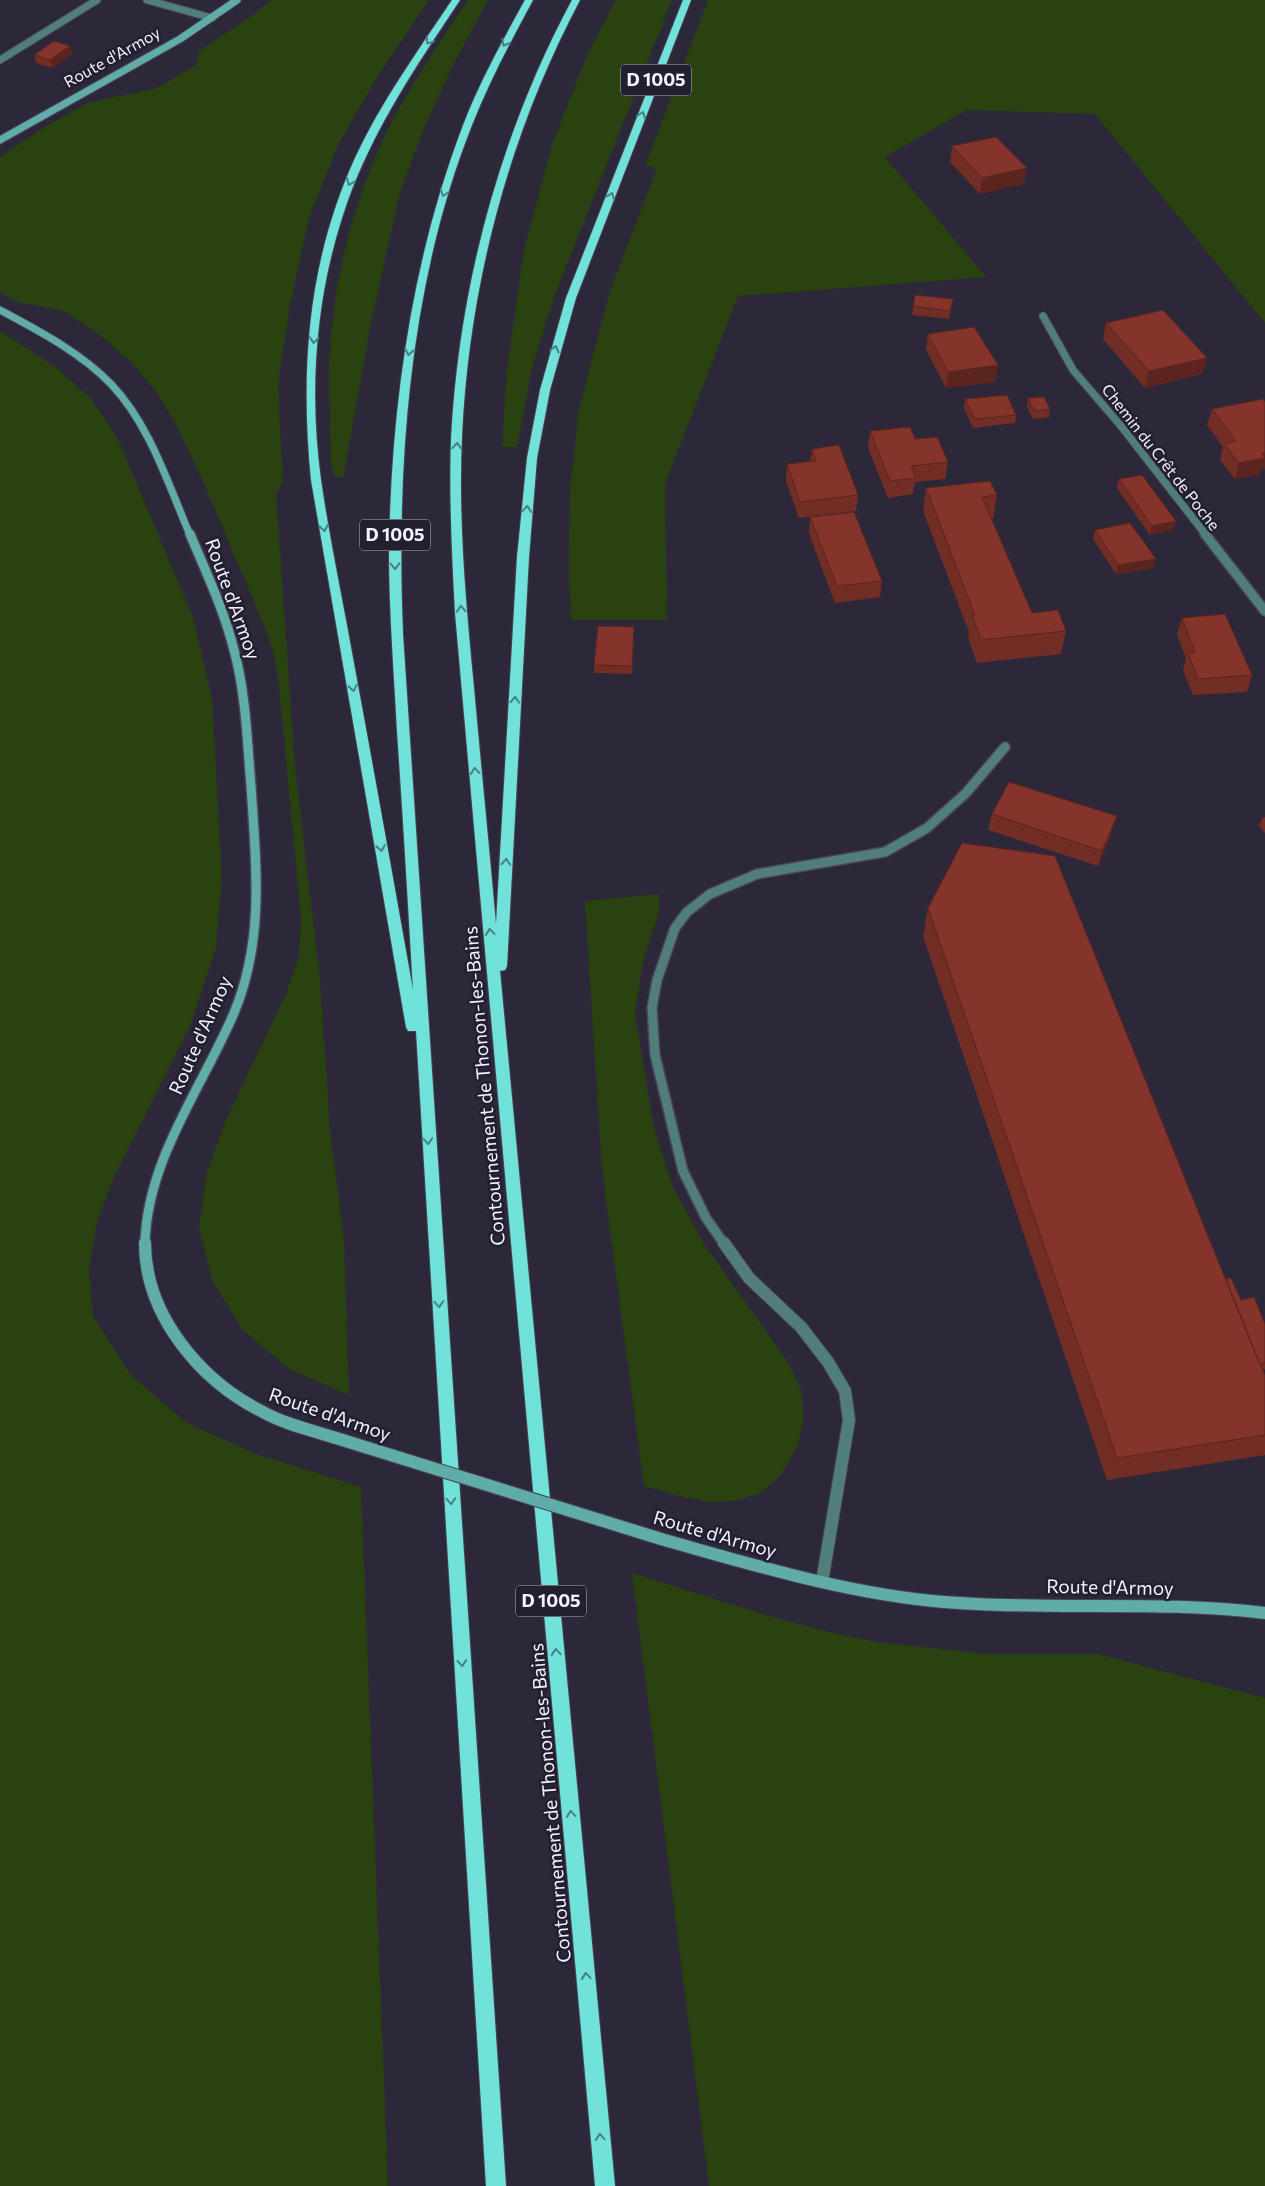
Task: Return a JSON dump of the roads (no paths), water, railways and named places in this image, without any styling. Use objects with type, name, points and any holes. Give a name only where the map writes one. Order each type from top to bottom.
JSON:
[{"type":"highway","name":"D 1005","points":[[425,1093],[316,480],[311,418],[311,384],[315,328],[322,279],[334,229],[348,186],[360,157],[394,95],[456,0]]},
{"type":"highway","name":"D 1005","points":[[496,2186],[425,1093],[397,634],[394,542],[398,457],[405,376],[420,289],[439,207],[460,143],[493,66],[528,0]]},
{"type":"highway","name":"Contournement de Thonon-les-Bains","points":[[576,0],[523,110],[496,196],[478,274],[464,358],[456,452],[456,532],[461,613],[605,2186]]},
{"type":"highway","name":"D 1005","points":[[498,1016],[523,557],[532,458],[545,390],[571,298],[687,0]]},
{"type":"main road","name":"Route d'Armoy","points":[[0,140],[212,18],[237,0]]},
{"type":"main road","name":"Route d'Armoy","points":[[0,310],[83,359],[111,384],[133,411],[150,442],[216,596],[230,634],[240,675],[246,718],[257,896],[256,928],[251,962],[241,996],[166,1152],[154,1184],[147,1216],[145,1248],[151,1281],[161,1312],[178,1342],[201,1368],[229,1392],[262,1412],[336,1438],[661,1539],[822,1582],[884,1595],[944,1602],[1003,1605],[1168,1606],[1265,1613]]},
{"type":"street","points":[[0,60],[98,0]]},
{"type":"street","points":[[148,0],[212,18]]},
{"type":"street","name":"Chemin du Crêt de Poche","points":[[1043,316],[1073,370],[1121,426],[1265,611]]},
{"type":"street","points":[[822,1582],[849,1420],[846,1391],[828,1362],[801,1327],[749,1278],[706,1218],[682,1172],[655,1055],[652,1008],[656,980],[675,928],[687,912],[710,894],[757,874],[885,852],[927,828],[966,793],[1005,747]]}]
